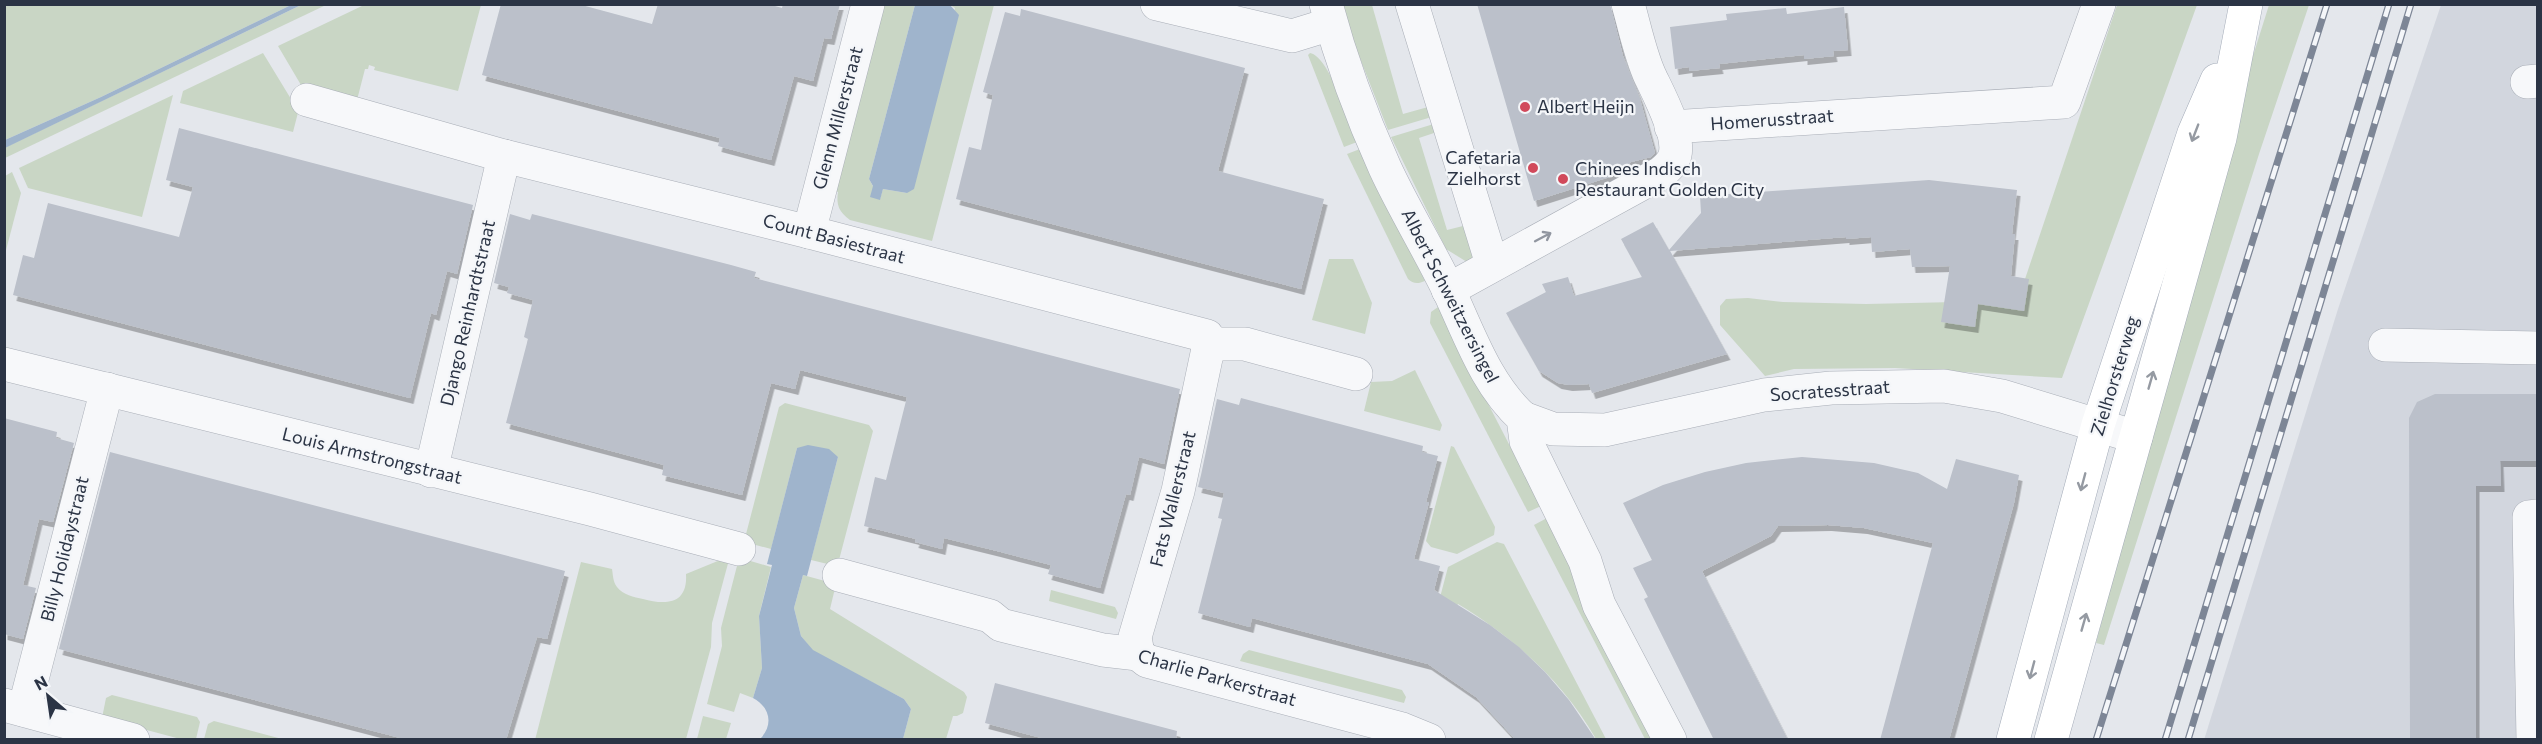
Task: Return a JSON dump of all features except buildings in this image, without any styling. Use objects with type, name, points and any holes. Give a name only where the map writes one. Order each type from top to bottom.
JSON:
[{"type":"main road","name":"Zielhorsterweg","points":[[2013,740],[2098,425],[2194,133],[2244,12]]},
{"type":"main road","name":"Zielhorsterweg","points":[[2051,740],[2220,138],[2244,12]]},
{"type":"street","name":"Glenn Millerstraat","points":[[809,232],[868,4]]},
{"type":"street","points":[[1156,4],[1292,36],[1328,14]]},
{"type":"street","points":[[1412,4],[1492,264]]},
{"type":"street","points":[[1448,290],[1661,173],[1670,165],[1675,155],[1671,127],[1659,91],[1650,76],[1629,4]]},
{"type":"street","name":"Homerusstraat","points":[[1671,127],[2064,102],[2099,4]]},
{"type":"street","name":"Albert Schweitzersingel","points":[[1328,14],[1357,102],[1385,168],[1448,290],[1487,373],[1506,402],[1523,418]]},
{"type":"street","name":"Count Basiestraat","points":[[307,100],[504,156],[809,232],[1207,336],[1209,344],[1245,345],[1356,374]]},
{"type":"street","name":"Django Reinhardtstraat","points":[[431,471],[504,156]]},
{"type":"street","name":"Fats Wallerstraat","points":[[1138,654],[1135,637],[1178,491],[1209,344]]},
{"type":"street","points":[[2385,345],[2538,348]]},
{"type":"street","name":"Louis Armstrongstraat","points":[[4,364],[739,549]]},
{"type":"street","name":"Socratesstraat","points":[[1523,418],[1553,429],[1605,430],[1764,395],[1888,385],[1944,386],[2002,396],[2136,437]]},
{"type":"street","name":"Billy Holidaystraat","points":[[14,708],[107,389]]},
{"type":"street","points":[[1523,418],[1526,441],[1585,561],[1599,605],[1670,740]]},
{"type":"street","points":[[2533,516],[2533,740]]},
{"type":"street","name":"Charlie Parkerstraat","points":[[839,575],[990,616],[1001,625],[1103,650],[1138,654],[1147,661],[1425,737]]},
{"type":"street","points":[[14,708],[133,740]]},
{"type":"shaded area","points":[[2441,5],[2537,5],[2537,739],[2204,740],[2338,309]]},
{"type":"green space","points":[[5,5],[291,5],[101,97],[5,140]]},
{"type":"green space","points":[[301,5],[326,5],[5,158],[4,148]]},
{"type":"green space","points":[[364,5],[481,5],[458,91],[374,70],[375,67],[369,65],[368,69],[365,69],[357,100],[301,85],[278,46]]},
{"type":"green space","points":[[879,5],[915,5],[869,179],[880,199],[883,189],[907,193],[955,8],[950,5],[994,5],[932,241],[850,220],[839,208],[838,192],[830,190]]},
{"type":"green space","points":[[1342,5],[1372,5],[1403,114],[1428,107],[1435,116],[1388,130],[1354,43]]},
{"type":"green space","points":[[2117,5],[2197,5],[2062,378],[1895,368],[1794,369],[1765,376],[1720,325],[1720,306],[1726,299],[1866,304],[1956,302],[2023,285]]},
{"type":"green space","points":[[2269,5],[2309,5],[2259,154],[2104,645],[2096,643],[2223,151]]},
{"type":"green space","points":[[263,53],[291,99],[301,101],[293,132],[180,103],[183,91]]},
{"type":"green space","points":[[1310,53],[1317,57],[1331,77],[1357,142],[1344,147],[1308,55]]},
{"type":"green space","points":[[173,95],[142,217],[28,188],[19,168]]},
{"type":"green space","points":[[1437,123],[1437,132],[1419,138],[1447,230],[1467,225],[1479,254],[1467,262],[1446,249],[1391,137]]},
{"type":"green space","points":[[1360,149],[1425,281],[1416,283],[1408,279],[1347,154]]},
{"type":"green space","points":[[12,172],[21,193],[5,254],[5,176]]},
{"type":"green space","points":[[1329,259],[1353,259],[1372,303],[1365,334],[1312,320]]},
{"type":"green space","points":[[1438,307],[1541,506],[1528,512],[1430,323],[1431,312]]},
{"type":"green space","points":[[1415,370],[1442,425],[1440,431],[1364,411],[1371,382],[1392,381]]},
{"type":"green space","points":[[785,403],[869,425],[873,431],[839,560],[840,567],[811,560],[838,457],[797,448],[771,549],[741,541],[745,538],[779,407]]},
{"type":"green space","points":[[1451,446],[1454,447],[1495,527],[1494,535],[1457,554],[1431,547],[1426,541]]},
{"type":"green space","points":[[1547,518],[1661,739],[1645,739],[1534,525]]},
{"type":"green space","points":[[1497,542],[1504,544],[1606,739],[1596,739],[1568,698],[1536,662],[1499,631],[1458,604],[1432,649],[1427,647],[1448,567]]},
{"type":"green space","points":[[730,556],[712,623],[711,647],[686,739],[535,740],[581,562],[612,569],[616,585],[625,594],[651,601],[667,602],[679,597],[683,592],[686,574]]},
{"type":"green space","points":[[737,557],[771,567],[759,616],[762,668],[753,698],[740,693],[734,712],[707,704],[722,646],[721,628],[738,562]]},
{"type":"green space","points":[[803,575],[836,584],[830,609],[964,692],[967,697],[963,713],[953,716],[946,739],[903,739],[911,709],[904,699],[813,651],[801,636],[794,608]]},
{"type":"green space","points":[[1051,590],[1115,607],[1118,613],[1116,619],[1049,601]]},
{"type":"green space","points":[[1249,650],[1402,690],[1406,697],[1404,703],[1240,661],[1243,654]]},
{"type":"green space","points":[[112,695],[197,717],[200,722],[196,739],[184,740],[102,718],[106,698]]},
{"type":"green space","points":[[703,716],[731,723],[726,739],[697,739]]},
{"type":"green space","points":[[214,721],[282,739],[204,739],[208,724]]},
{"type":"water","points":[[291,5],[301,5],[5,148],[5,140],[101,97]]},
{"type":"water","points":[[915,5],[950,5],[959,15],[914,189],[907,193],[883,189],[880,200],[870,197],[873,186],[869,179]]},
{"type":"water","points":[[808,445],[829,449],[838,457],[807,576],[803,575],[794,608],[801,636],[813,650],[904,699],[911,709],[903,739],[760,739],[767,728],[768,717],[763,706],[753,698],[762,668],[759,616],[772,565],[767,564],[797,448]]},
{"type":"railway","points":[[2096,740],[2327,4]]},
{"type":"railway","points":[[2165,740],[2389,4]]},
{"type":"railway","points":[[2188,740],[2411,4]]},
{"type":"place","name":"Albert Heijn","points":[[1525,107]]},
{"type":"place","name":"Cafetaria Zielhorst","points":[[1533,168]]},
{"type":"place","name":"Chinees Indisch Restaurant Golden City","points":[[1563,179]]}]
